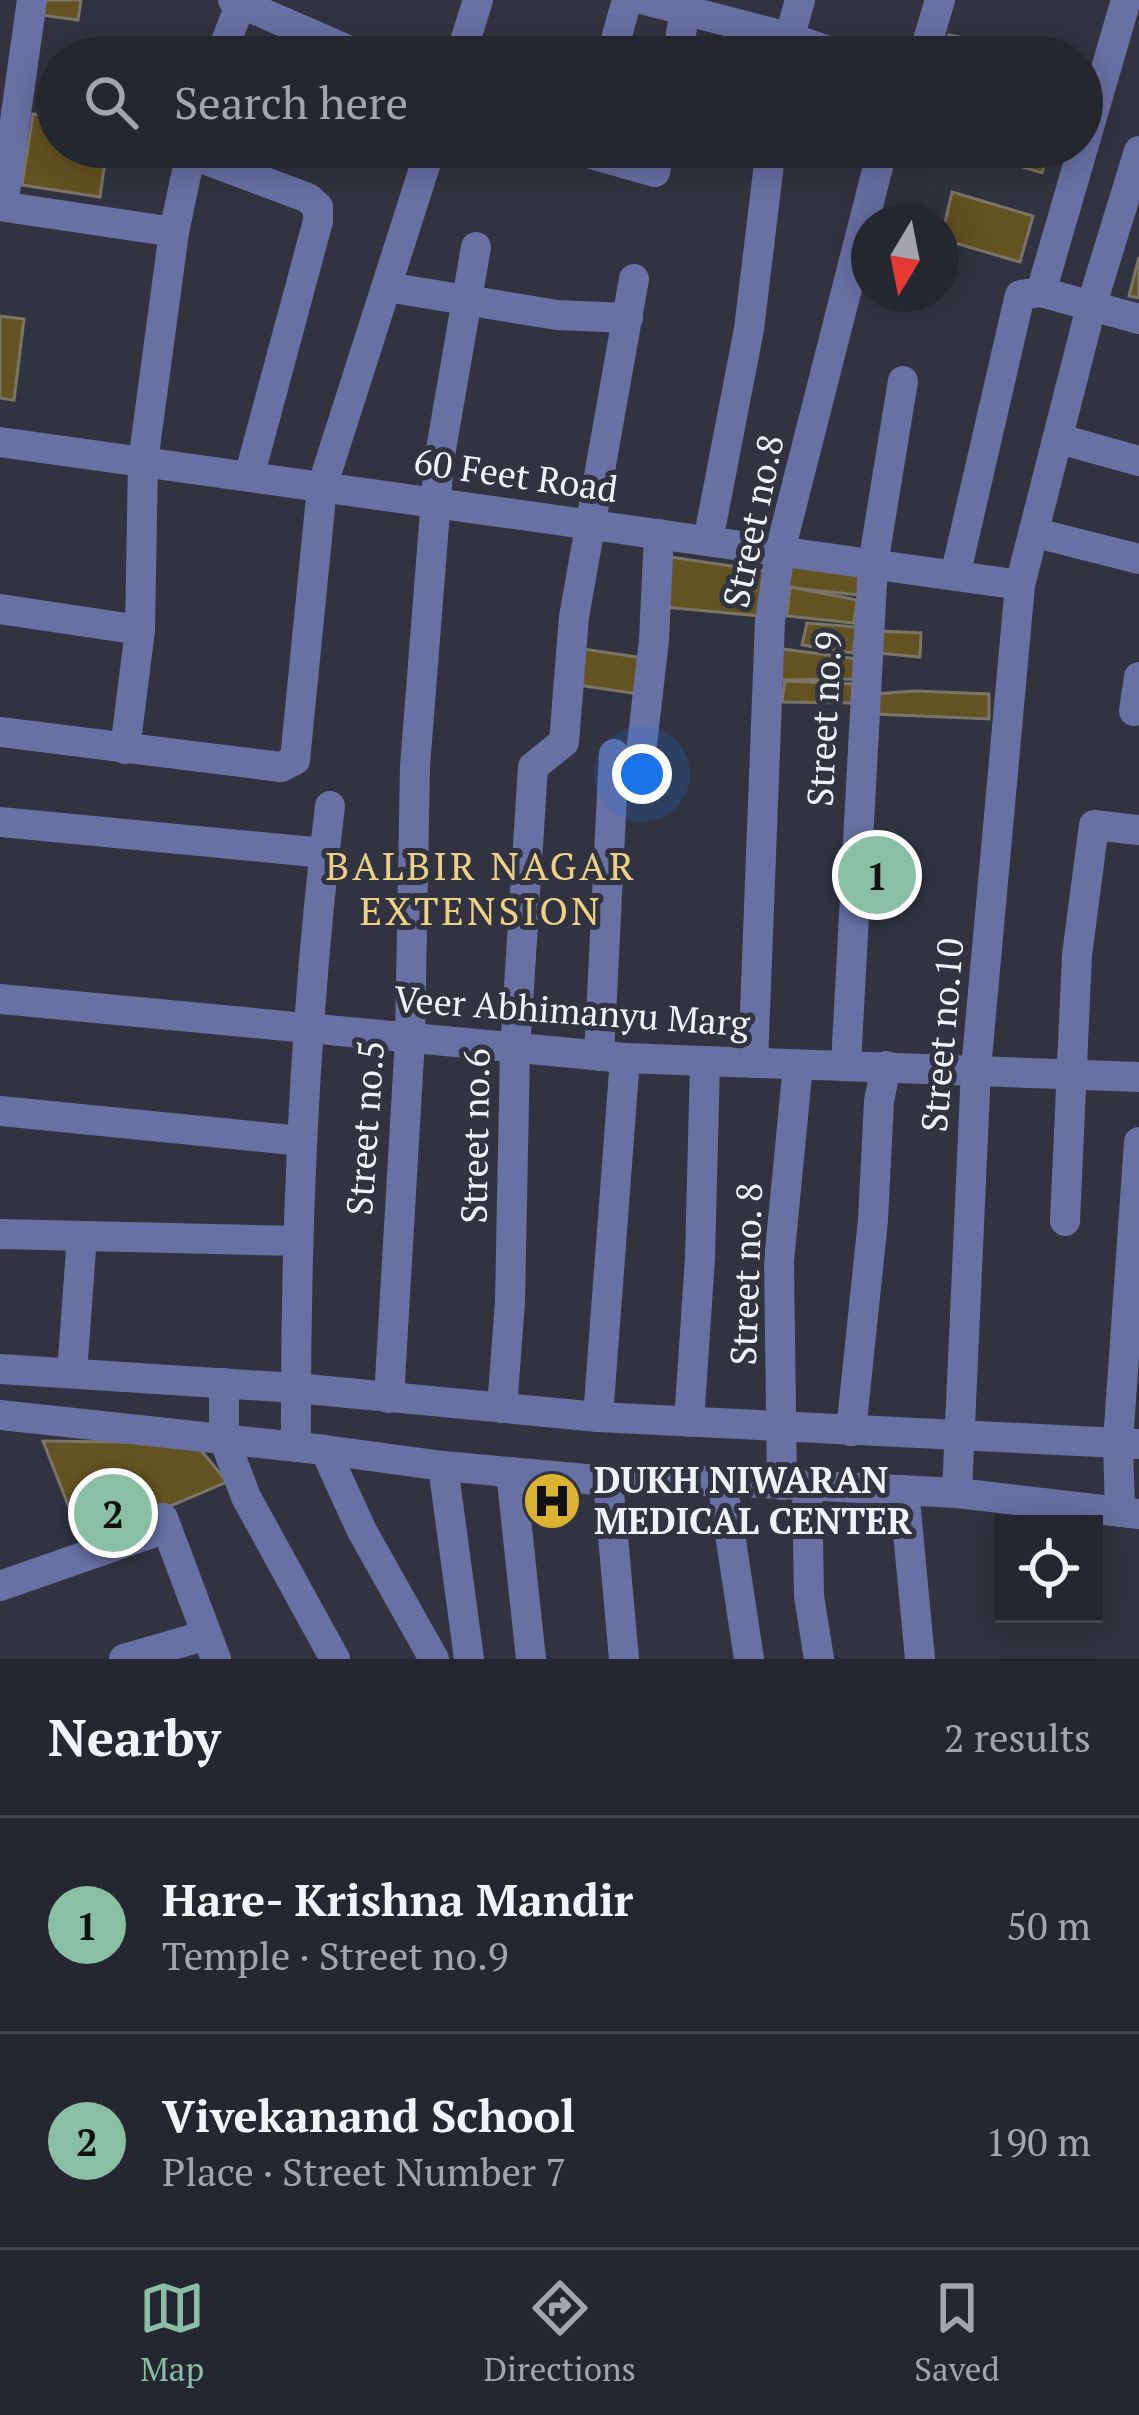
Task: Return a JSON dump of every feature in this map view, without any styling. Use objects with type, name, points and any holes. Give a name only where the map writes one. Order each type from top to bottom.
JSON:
[{"type":"street","points":[[32,0],[1,206],[174,232]]},
{"type":"street","points":[[467,36],[478,0]]},
{"type":"street","points":[[617,36],[627,0]]},
{"type":"street","points":[[645,0],[685,10],[737,12],[771,36]]},
{"type":"street","points":[[789,36],[800,0]]},
{"type":"street","points":[[929,36],[940,0]]},
{"type":"street","points":[[1103,77],[1126,0]]},
{"type":"street","points":[[227,36],[239,1],[317,36]]},
{"type":"street","points":[[681,36],[685,10]]},
{"type":"street","name":"Street no.10","points":[[957,1493],[976,1069],[1020,585],[1091,307],[1139,151]]},
{"type":"street","points":[[125,749],[140,630],[143,462],[187,168]]},
{"type":"street","points":[[235,168],[308,198],[318,207],[249,477]]},
{"type":"street","points":[[0,731],[280,767],[295,760],[322,487],[424,168]]},
{"type":"street","points":[[708,541],[749,329],[768,168]]},
{"type":"street","name":"Street no.8","points":[[753,1063],[770,622],[780,551],[878,168]]},
{"type":"street","points":[[1041,292],[1076,168]]},
{"type":"street","name":"Street no.5","points":[[389,1398],[410,1039],[415,766],[435,503],[476,247]]},
{"type":"street","name":"Street no.6","points":[[502,1408],[510,1302],[515,1050],[532,767],[564,742],[574,617],[634,279]]},
{"type":"street","points":[[387,287],[557,315],[628,318]]},
{"type":"street","points":[[955,576],[1020,295],[1041,292],[1139,319]]},
{"type":"street","name":"Street no.9","points":[[846,1064],[873,564],[903,381]]},
{"type":"street","points":[[1060,439],[1139,461]]},
{"type":"street","name":"60 Feet Road","points":[[0,442],[1020,585]]},
{"type":"street","points":[[1036,533],[1139,559]]},
{"type":"street","points":[[598,1417],[628,754],[654,640],[659,535]]},
{"type":"street","points":[[0,609],[140,630]]},
{"type":"street","points":[[1134,711],[1139,677]]},
{"type":"street","points":[[330,806],[302,1141],[296,1388],[310,1448],[434,1659]]},
{"type":"street","points":[[0,822],[324,853]]},
{"type":"street","points":[[1065,1221],[1069,1076],[1083,898],[1094,825],[1139,830]]},
{"type":"street","name":"Veer Abhimanyu Marg","points":[[0,999],[612,1057],[1139,1077]]},
{"type":"street","points":[[689,1422],[700,1258],[705,1061]]},
{"type":"street","name":"Street no. 8","points":[[799,1065],[779,1261],[788,1460],[820,1659]]},
{"type":"street","points":[[851,1432],[873,1220],[879,1101],[886,1066]]},
{"type":"street","points":[[0,1111],[302,1141]]},
{"type":"street","points":[[0,1369],[296,1388],[689,1422],[788,1460],[904,1490],[1129,1513],[1139,1142]]},
{"type":"street","points":[[0,1234],[298,1241]]},
{"type":"street","points":[[72,1373],[82,1236]]},
{"type":"street","points":[[224,1383],[224,1439],[246,1497],[335,1659]]},
{"type":"street","points":[[0,1415],[608,1481],[722,1481],[788,1460],[851,1432],[1129,1443]]},
{"type":"street","points":[[443,1466],[469,1659]]},
{"type":"street","points":[[511,1472],[531,1659]]},
{"type":"street","points":[[608,1481],[620,1573],[624,1659]]},
{"type":"street","points":[[722,1481],[749,1659]]},
{"type":"street","points":[[904,1490],[920,1659]]},
{"type":"street","points":[[0,1586],[164,1523],[211,1647],[124,1659]]},
{"type":"building","points":[[44,0],[81,0],[78,20],[41,15]]},
{"type":"building","points":[[33,114],[36,168],[104,168],[100,197],[22,185]]},
{"type":"building","points":[[952,192],[1033,216],[1020,262],[959,244],[959,204],[949,204]]},
{"type":"building","points":[[1139,257],[1139,298],[1129,296]]},
{"type":"building","points":[[0,316],[24,319],[14,400],[0,398]]},
{"type":"building","points":[[789,555],[864,567],[860,595],[784,587]]},
{"type":"building","points":[[670,557],[765,571],[761,616],[663,607]]},
{"type":"building","points":[[790,587],[857,600],[854,623],[787,616]]},
{"type":"building","points":[[807,623],[857,627],[853,653],[802,645]]},
{"type":"building","points":[[879,631],[921,633],[920,657],[878,653]]},
{"type":"building","points":[[576,648],[644,658],[639,694],[571,684]]},
{"type":"building","points":[[776,648],[858,659],[854,679],[775,680]]},
{"type":"building","points":[[785,681],[853,684],[852,703],[782,702]]},
{"type":"building","points":[[875,694],[989,694],[989,719],[874,714]]},
{"type":"building","points":[[43,1441],[195,1443],[227,1482],[83,1543]]},
{"type":"place","name":"Hare- Krishna Mandir","points":[[877,875]]},
{"type":"place","name":"DUKH NIWARAN MEDICAL CENTER","points":[[552,1501]]},
{"type":"place","name":"Vivekanand School","points":[[113,1513]]},
{"type":"district","name":"BALBIR NAGAR EXTENSION","points":[[481,888]]}]
